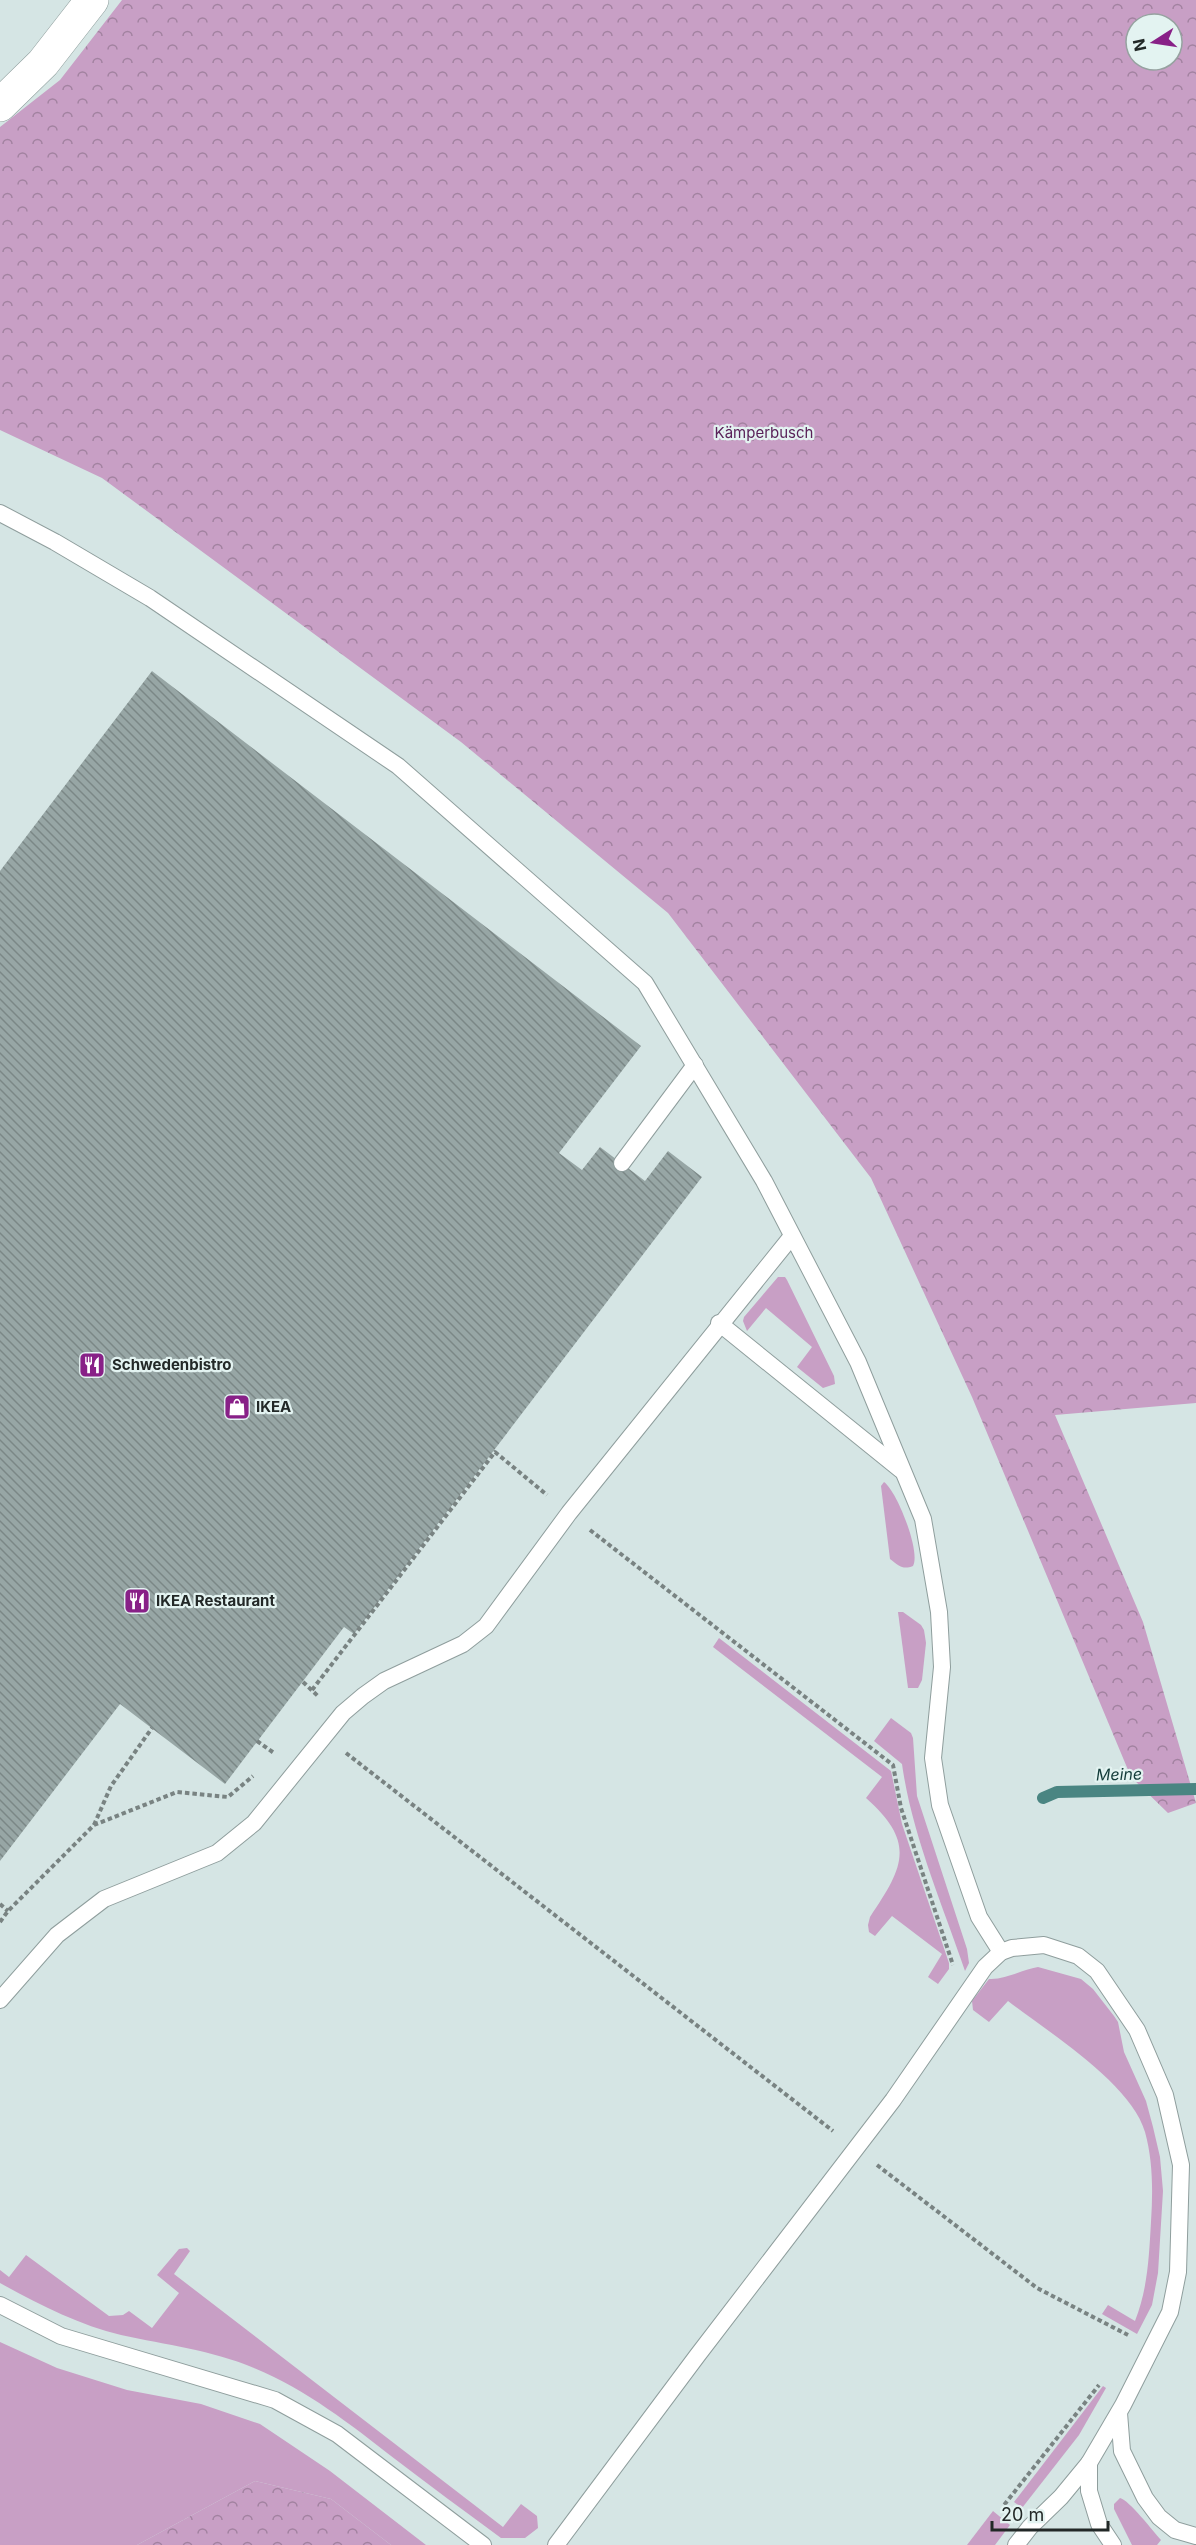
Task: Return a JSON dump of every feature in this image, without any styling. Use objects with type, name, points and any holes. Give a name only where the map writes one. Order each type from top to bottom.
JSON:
[{"type":"street","points":[[0,105],[43,63],[93,0]]},
{"type":"lane","points":[[0,513],[55,542],[150,598],[398,766],[645,983],[764,1181],[858,1362],[923,1519],[939,1612],[942,1667],[933,1758],[940,1806],[979,1917],[1001,1952]]},
{"type":"lane","points":[[622,1163],[694,1065]]},
{"type":"lane","points":[[0,2000],[57,1935],[104,1899],[216,1853],[255,1823],[343,1713],[384,1681],[463,1644],[486,1626],[568,1513],[792,1236]]},
{"type":"lane","points":[[720,1323],[904,1472]]},
{"type":"lane","points":[[556,2545],[893,2100],[985,1966],[1001,1952],[1012,1948],[1044,1945],[1078,1956],[1097,1971],[1137,2030],[1165,2095],[1181,2165],[1178,2272],[1170,2312],[1119,2413],[1089,2463],[1016,2545]]},
{"type":"lane","points":[[0,2306],[62,2336],[275,2400],[337,2434],[483,2545]]},
{"type":"lane","points":[[1119,2413],[1122,2451],[1145,2498],[1159,2517],[1175,2530],[1196,2536]]},
{"type":"lane","points":[[1089,2463],[1089,2492],[1099,2524],[1113,2545]]},
{"type":"path","points":[[312,1690],[495,1452],[568,1513],[893,1765],[901,1809],[956,1974],[969,1987]]},
{"type":"path","points":[[303,1682],[320,1696]]},
{"type":"path","points":[[0,1922],[8,1911],[94,1825],[111,1786],[152,1728]]},
{"type":"path","points":[[325,1737],[1037,2288],[1131,2336]]},
{"type":"path","points":[[257,1741],[277,1755],[268,1762]]},
{"type":"path","points":[[94,1825],[177,1792],[228,1797],[260,1769]]},
{"type":"path","points":[[0,1904],[8,1911]]},
{"type":"path","points":[[1030,2527],[1004,2505],[1106,2376]]},
{"type":"green space","name":"Kämperbusch","points":[[122,0],[1196,0],[1196,1403],[1055,1415],[1143,1622],[1196,1803],[1168,1813],[1131,1777],[972,1397],[871,1178],[668,913],[461,742],[102,478],[0,430],[0,127],[60,80]]},
{"type":"green space","points":[[778,1277],[785,1277],[787,1280],[834,1376],[835,1384],[823,1388],[797,1367],[812,1347],[766,1308],[747,1331],[743,1321],[744,1317]]},
{"type":"green space","points":[[884,1482],[901,1509],[911,1536],[915,1559],[913,1566],[910,1567],[901,1567],[890,1559],[881,1486]]},
{"type":"green space","points":[[898,1612],[903,1612],[921,1625],[924,1630],[926,1643],[922,1680],[918,1688],[908,1688]]},
{"type":"green space","points":[[719,1638],[891,1771],[902,1824],[949,1963],[949,1969],[938,1984],[928,1977],[942,1954],[892,1916],[875,1936],[869,1932],[870,1917],[897,1870],[900,1856],[893,1829],[866,1798],[882,1777],[713,1647]]},
{"type":"green space","points":[[891,1718],[911,1733],[913,1738],[917,1796],[967,1949],[969,1963],[965,1971],[920,1843],[902,1764],[874,1741]]},
{"type":"green space","points":[[1038,1967],[1081,1979],[1093,1989],[1118,2022],[1124,2052],[1146,2101],[1160,2157],[1163,2191],[1158,2273],[1152,2305],[1137,2334],[1102,2314],[1108,2305],[1135,2321],[1145,2284],[1150,2235],[1152,2176],[1148,2143],[1137,2114],[1106,2077],[1008,2001],[989,2022],[973,2010],[972,2001],[989,1979],[1001,1978]]},
{"type":"green space","points":[[187,2248],[190,2251],[174,2274],[503,2527],[521,2504],[537,2516],[538,2528],[525,2538],[501,2538],[345,2421],[310,2397],[254,2368],[189,2348],[121,2335],[90,2326],[0,2283],[0,2270],[9,2277],[26,2255],[109,2316],[123,2315],[129,2311],[152,2328],[179,2293],[157,2275],[179,2249]]},
{"type":"green space","points":[[0,2342],[57,2368],[127,2390],[201,2404],[260,2424],[330,2471],[426,2545],[391,2545],[331,2499],[255,2481],[137,2545],[0,2545]]},
{"type":"green space","points":[[1103,2386],[1106,2388],[1079,2435],[1022,2508],[1014,2502]]},
{"type":"green space","points":[[255,2481],[331,2499],[391,2545],[137,2545]]},
{"type":"green space","points":[[1120,2498],[1135,2510],[1161,2540],[1157,2545],[1132,2545],[1114,2509],[1114,2504]]},
{"type":"green space","points":[[993,2511],[1010,2525],[995,2545],[967,2545]]},
{"type":"building","name":"IKEA","points":[[152,671],[641,1046],[559,1153],[582,1170],[600,1147],[645,1181],[668,1151],[702,1177],[354,1634],[344,1627],[225,1784],[120,1704],[0,1861],[0,871]]},
{"type":"waterway","name":"Meine","points":[[1043,1798],[1057,1792],[1196,1789]]},
{"type":"place","name":"Schwedenbistro","points":[[92,1365]]},
{"type":"place","name":"IKEA","points":[[237,1407]]},
{"type":"place","name":"IKEA Restaurant","points":[[137,1601]]}]
